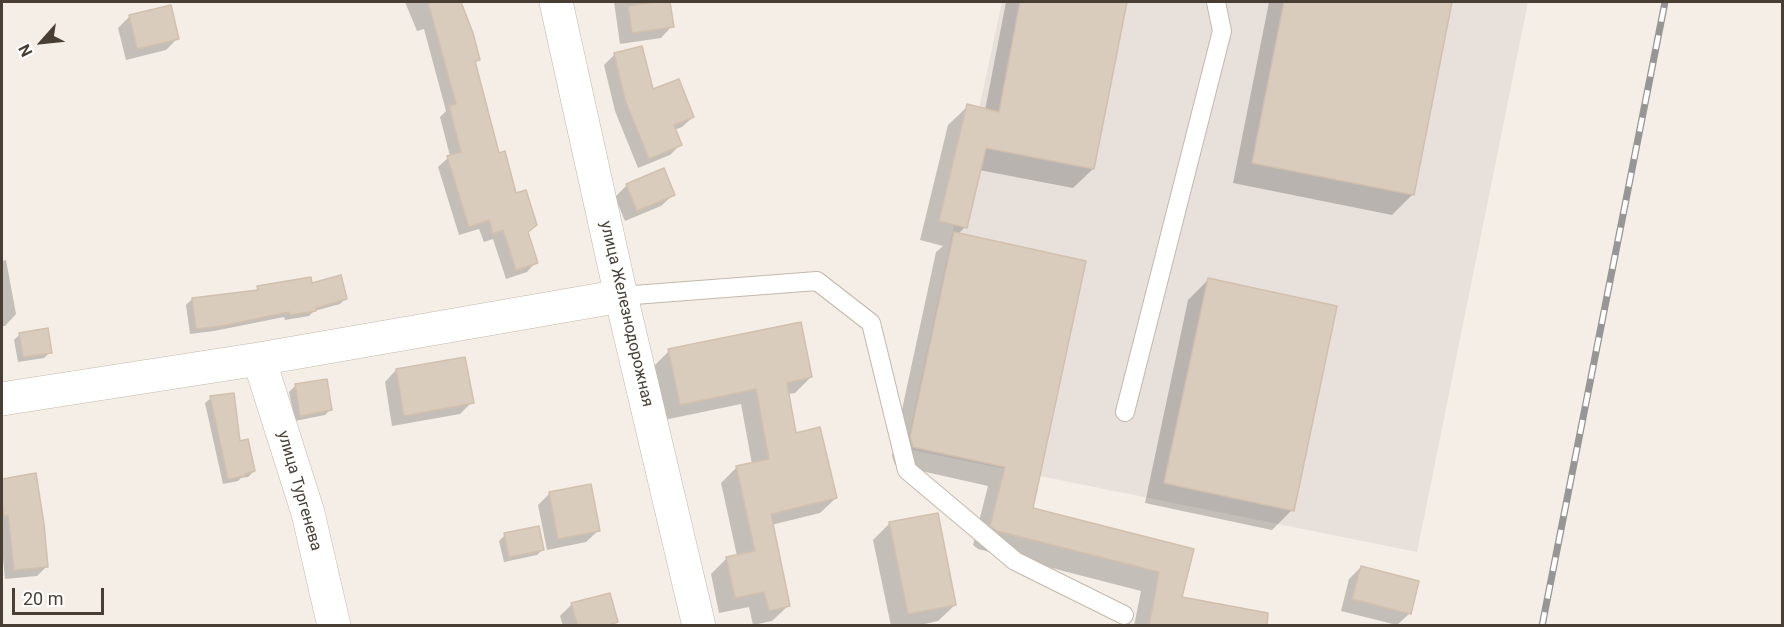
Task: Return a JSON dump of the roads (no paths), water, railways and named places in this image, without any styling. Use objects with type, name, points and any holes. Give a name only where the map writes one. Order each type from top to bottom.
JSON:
[{"type":"street","name":"улица Железнодорожная","points":[[556,2],[621,296],[699,626]]},
{"type":"street","points":[[2,399],[258,359],[621,296]]},
{"type":"street","name":"улица Тургенева","points":[[258,359],[308,513],[334,626]]},
{"type":"lane","points":[[1125,412],[1222,30],[1216,2]]},
{"type":"lane","points":[[621,296],[817,281],[871,323],[907,470],[1015,561],[1124,615]]},
{"type":"railway","points":[[1542,626],[1665,2]]}]
